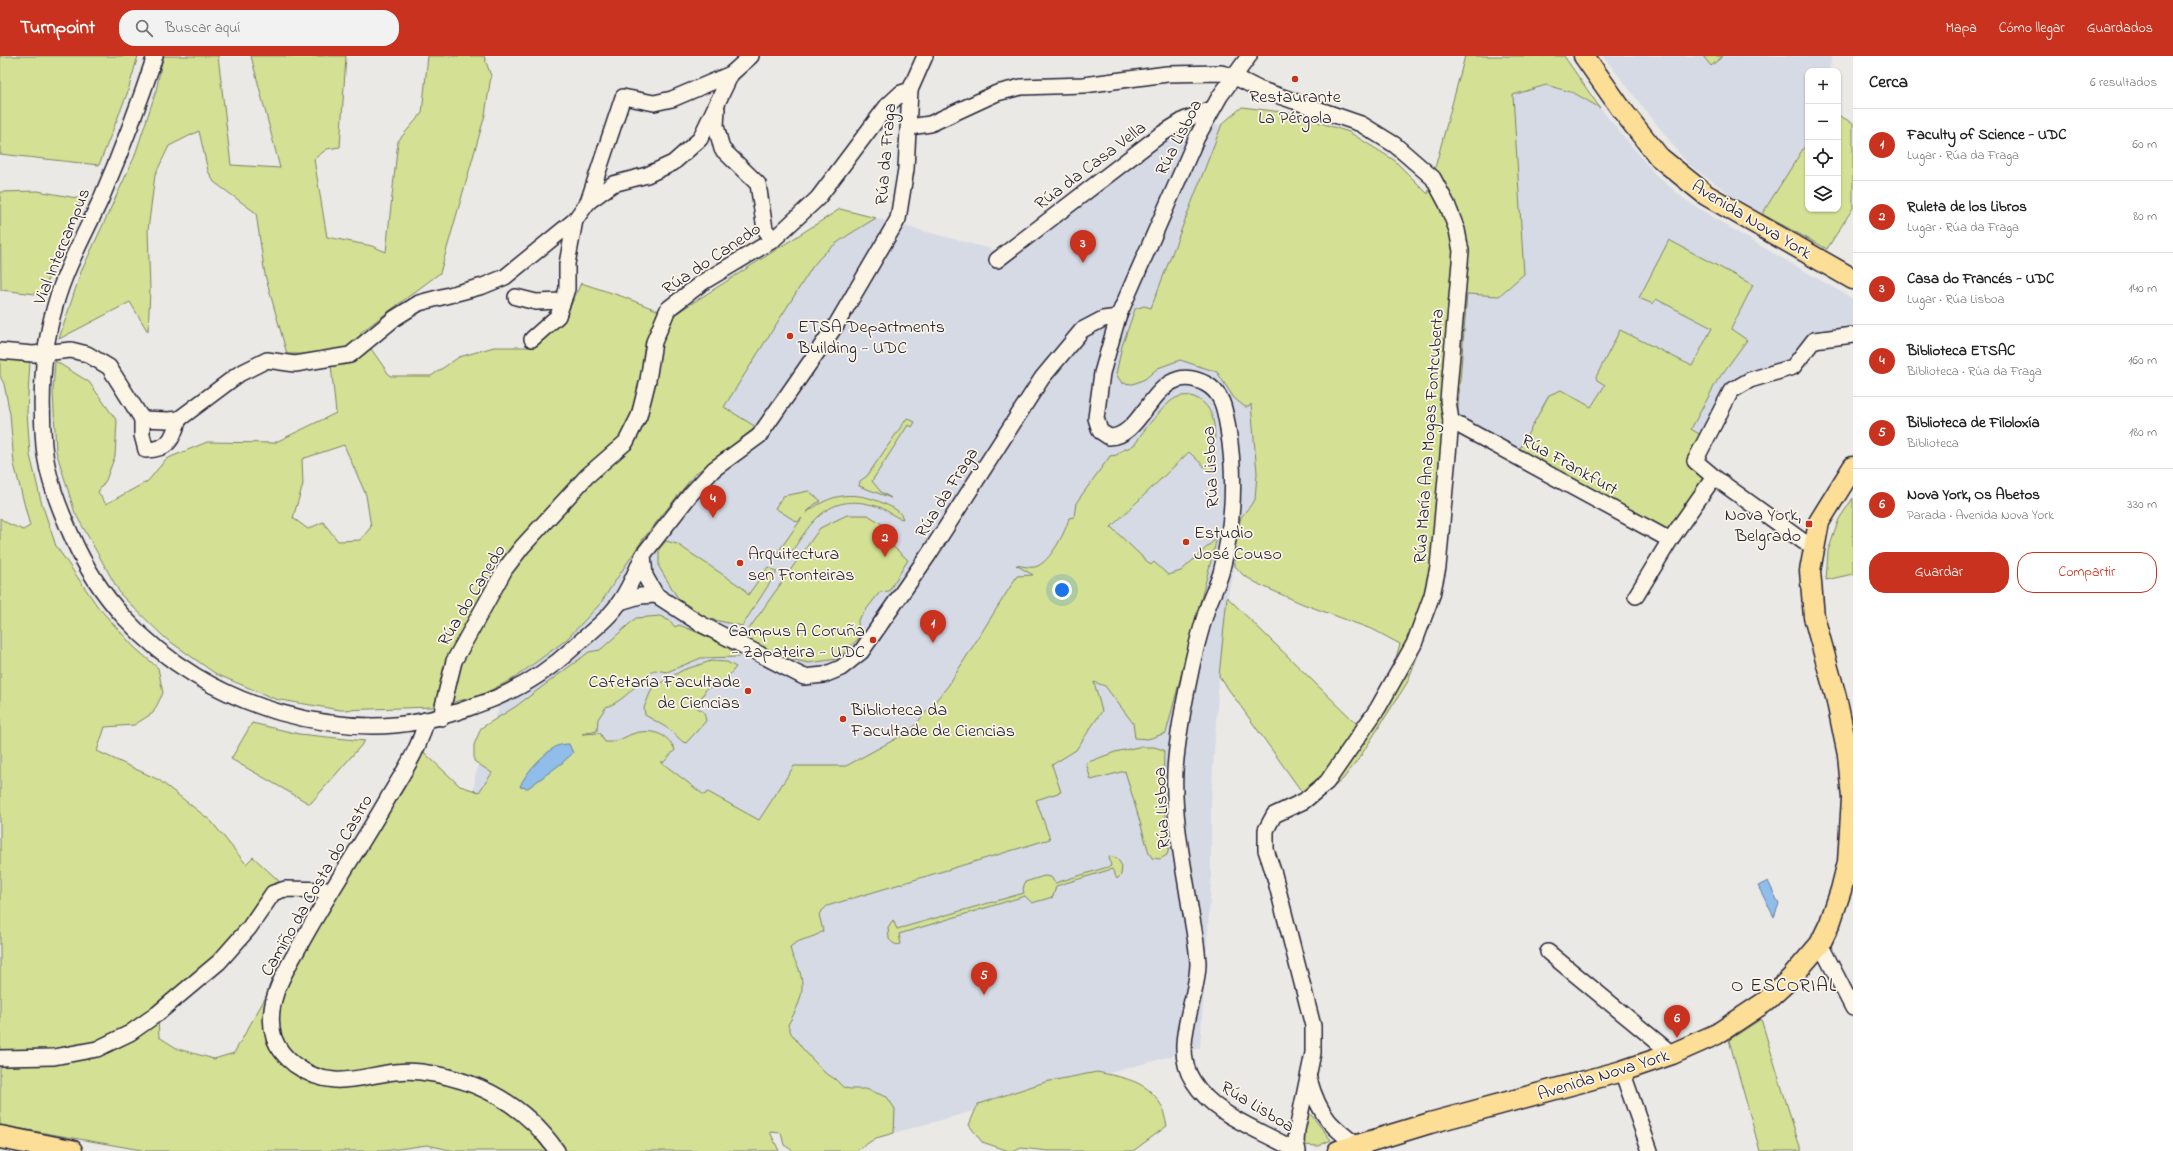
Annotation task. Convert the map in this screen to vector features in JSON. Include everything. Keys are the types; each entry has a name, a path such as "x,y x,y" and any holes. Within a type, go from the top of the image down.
{"highway":[{"path":"0,1137 71,1151"}],"main road":[{"name":"Avenida Nova York","path":"1584,56 1622,110 1659,157 1706,195 1853,279"},
{"name":"Avenida Nova York","path":"1353,1149 1622,1071 1672,1054 1717,1034 1765,1002 1791,978 1820,944 1839,897 1848,862 1852,798 1851,755 1814,617 1810,571 1819,522 1853,467"}],"street":[{"name":"Vial Intercampus","path":"155,56 132,124 56,301 46,352 42,401 45,450 53,488 79,554 97,584 120,613 142,636 167,657 200,679 238,699 279,714 334,724 376,726 442,718 495,699 530,681 562,658 620,602"},
{"path":"142,419 179,419 239,374 267,360 295,364 350,355 395,318 420,303 483,286 505,277 576,220 588,202 623,97 654,103 672,99 731,74 751,56"},
{"path":"910,90 925,56"},
{"name":"Rúa Lisboa","path":"1248,56 1233,76 1197,137 1118,317 1102,373 1096,418 1100,431 1109,437 1121,435 1134,425 1159,391 1175,381 1193,380 1208,384 1217,393 1224,406 1230,438 1233,495 1231,523 1220,575 1208,608 1191,670 1177,747 1175,772 1175,799 1179,833 1198,963 1184,1048 1188,1071 1192,1080 1205,1096 1231,1116 1277,1146 1297,1151"},
{"name":"Rúa María Ana Mogas Fontcuberta","path":"910,127 930,124 997,93 1021,87 1084,85 1167,74 1222,73 1233,76 1259,89 1361,124 1395,144 1433,178 1448,204 1457,230 1461,251 1448,400 1451,421 1438,567 1432,595 1414,644 1378,708 1327,782 1304,801 1274,815 1266,830 1266,850 1274,874 1313,1026 1313,1053 1309,1078 1296,1130 1297,1151"},
{"path":"588,202 613,184 647,175 673,163 700,139 731,74"},
{"name":"Rúa da Fraga","path":"620,602 643,555 690,495 714,469 759,436 836,325 898,219 906,169 910,127 910,90"},
{"name":"Rúa do Canedo","path":"442,718 443,706 454,661 505,569 522,547 586,476 626,442 639,416 648,380 654,342 668,309 703,282 773,240 818,198 887,106 901,93 910,90"},
{"path":"717,102 716,126 722,150 758,184 765,229 773,240"},
{"name":"Rúa da Casa Vella","path":"997,260 1160,135 1184,120 1212,110"},
{"path":"532,339 558,316 567,288 567,264 576,220"},
{"path":"516,297 536,302 563,301"},
{"name":"Rúa da Fraga","path":"643,555 645,576 656,595 699,623 804,677 824,675 841,668 861,652 895,605 1042,378 1082,330 1103,318 1118,317"},
{"path":"1815,542 1804,542 1714,477 1695,461 1731,391 1750,380 1793,367 1814,340 1853,335"},
{"path":"0,351 33,354 71,350 82,353 109,367 142,419 142,435 146,450 158,450 172,441 179,419"},
{"name":"Rúa Frankfurt","path":"1451,421 1670,540"},
{"path":"1636,596 1670,540 1714,477"},
{"name":"Rúa da Fraga","path":"653,543 652,571 673,606"},
{"path":"620,602 640,596 656,595"},
{"name":"Camiño da Costa do Castro","path":"426,720 420,741 412,758 360,847 331,890 283,976 275,996 271,1014 274,1039 285,1058 307,1074 330,1081 352,1080 383,1073 419,1072 453,1078 491,1093 524,1113 548,1138 557,1151"},
{"path":"0,1058 54,1057 97,1049 130,1033 157,1014 219,962 249,928 273,893 285,889 331,890"},
{"path":"1820,944 1853,1008"},
{"path":"1548,952 1672,1054"},
{"path":"1622,1071 1650,1151"},
{"name":"Rúa María Ana Mogas Fontcuberta","path":"1309,1078 1313,1091 1326,1117 1353,1149"}],"shaded area":[{"path":"1603,56 1832,56 1830,68 1805,68 1805,146 1762,214 1731,195 1687,163"},
{"path":"1546,85 1574,93 1600,108 1655,174 1684,199 1737,232 1853,299 1853,330 1824,337 1792,364 1740,383 1670,532 1457,417 1467,294 1499,296 1524,274 1513,95"},
{"name":"Campus A Coruña - Zapateira - UDC","path":"1222,124 1151,308 1251,403 1257,472 1255,500 1241,517 1234,544 1235,566 1227,597 1219,676 1211,801 1211,884 1200,1048 876,1138 461,975 475,776 536,603 840,209 1014,255 1173,134"}],"green space":[{"path":"0,56 138,56 127,94 99,165 0,154"},
{"path":"163,56 218,56 231,165 280,168 251,56 346,56 340,147 327,149 314,159 327,237 372,246 386,252 398,141 422,113 428,56 484,56 491,76 485,115 440,273 360,333 390,376 431,376 459,357 494,347 534,347 566,316 581,283 621,296 672,316 840,209 876,218 834,245 813,266 724,407 756,427 695,474 643,539 600,604 566,640 513,679 479,696 432,707 340,710 275,699 216,674 165,638 121,595 75,513 56,451 53,392 55,361 89,382 117,421 115,456 106,480 98,492 106,504 148,481 166,459 207,442 274,443 336,413 331,365 324,354 287,354 265,275 256,213 214,182 208,171 199,131 169,146 155,175 148,230 150,290 148,332 130,302 59,339 81,272 134,158 156,91","holes":["344,445 366,495 371,527 360,540 338,541 323,522 308,529 293,518 303,484 302,459"]},
{"path":"1465,56 1564,56 1600,108 1574,93 1546,85 1513,95 1524,274 1499,296 1467,294 1445,566 1440,598 1407,683 1358,760 1343,779 1312,806 1219,676 1227,597 1357,724 1390,678 1400,644 1374,630 1303,604 1260,585 1243,575 1235,566 1234,544 1241,517 1255,500 1257,473 1251,404 1249,407 1245,407 1234,398 1217,372 1180,360 1158,368 1145,379 1133,384 1122,383 1116,374 1122,346 1135,309 1144,306 1151,308 1222,124 1242,107 1290,113 1349,132 1394,160 1428,194"},
{"path":"1703,56 1723,56 1711,66"},
{"path":"1841,117 1853,123 1853,208 1827,249 1762,214 1805,146 1805,212 1841,212"},
{"path":"38,191 82,199 50,271 44,295 1,290 0,192"},
{"path":"1669,240 1753,285 1731,329 1747,340 1717,381 1691,429 1704,437 1695,454 1706,477 1670,532 1517,454 1549,395 1561,390 1591,407 1605,385 1597,380 1596,377 1620,330 1692,366 1712,328 1656,299 1653,304 1639,298"},
{"path":"0,344 30,361 27,412 30,455 41,501 56,546 98,607 134,647 158,668 163,693 153,713 134,725 105,727 97,751 159,780 211,821 246,864 253,857 278,880 283,893 260,917 248,941 215,974 158,1018 159,1037 178,1049 214,1059 234,1053 375,805 414,743 460,786 479,792 492,773 474,761 474,745 481,728 515,707 589,652 600,650 636,618 660,616 670,621 675,627 679,625 720,643 739,657 701,658 667,672 655,670 626,696 606,707 598,719 597,731 582,734 600,733 605,742 609,742 616,741 639,732 658,733 668,739 675,750 664,762 661,762 704,795 708,792 759,820 794,766 846,766 910,731 948,686 1017,576 1033,575 1016,565 1035,567 1041,564 1052,553 1065,531 1069,518 1074,517 1076,503 1110,456 1117,455 1121,451 1135,444 1143,431 1159,413 1173,399 1179,397 1194,397 1203,403 1210,411 1215,431 1212,474 1189,452 1111,527 1151,565 1154,562 1168,575 1181,571 1217,538 1166,733 1148,739 1135,738 1133,723 1105,686 1094,682 1102,711 1076,750 1052,765 1061,792 1036,800 1050,839 827,906 819,914 823,931 790,947 799,969 802,985 802,992 798,1005 788,1025 791,1033 802,1048 824,1072 835,1079 843,1087 850,1089 866,1089 887,1097 895,1109 894,1133 876,1138 856,1151 793,1151 784,1145 781,1133 770,1132 779,1151 559,1151 530,1131 546,1151 455,1151 427,1145 384,1151 147,1151 0,1125 0,518 23,530 30,526 14,464 10,414 4,384 0,376"},
{"path":"907,418 915,422 912,427 908,425 872,481 881,492 891,498 859,486 860,481 867,476"},
{"path":"809,491 821,501 815,504 805,514 814,507 833,498 853,495 885,504 898,511 903,519 896,517 880,507 859,503 845,503 832,507 812,523 787,559 778,552 802,518 797,522 775,508 783,496"},
{"path":"1853,498 1853,574 1826,580 1828,551 1839,519"},
{"path":"847,515 868,515 882,524 887,541 908,560 889,591 880,592 858,620 859,638 837,659 809,663 774,656 744,636 820,528"},
{"path":"666,541 677,544 743,588 748,595 768,567 777,572 742,626 705,618 679,600 659,567 659,549"},
{"path":"711,661 727,662 736,667 718,689 712,687 707,688 696,707 704,712 706,721 686,743 669,729 645,715 644,708 652,688 683,670"},
{"path":"252,723 299,734 365,741 310,804 231,759"},
{"path":"1138,747 1154,747 1164,750 1163,800 1169,848 1167,855 1160,859 1152,858 1149,853 1125,771 1091,780 1086,763 1115,752"},
{"path":"1109,856 1117,858 1122,866 1121,875 1117,879 1112,869 1056,886 1053,897 1032,903 1025,896 899,934 901,944 894,944 889,939 888,927 893,920 897,929 1024,893 1023,889 1025,882 1044,876 1051,877 1055,883 1111,866"},
{"path":"1761,1019 1801,1151 1760,1151 1729,1040"},
{"path":"1097,1072 1133,1081 1149,1090 1161,1105 1167,1126 1133,1151 1048,1151 1021,1148 1015,1151 1009,1151 982,1142 969,1125 978,1104 1045,1082"},
{"path":"1308,1111 1331,1140 1318,1146 1304,1145 1301,1140"}],"water":[{"path":"569,744 573,753 562,763 528,788 520,787 530,770 546,754 557,746"},
{"path":"1768,881 1779,904 1774,917 1758,886"}],"place":[{"name":"Restaurante La Pérgola","path":"1295,79"},
{"name":"Casa do Francés - UDC","path":"1083,263"},
{"name":"ETSA Departments Building - UDC","path":"790,336"},
{"name":"Biblioteca ETSAC","path":"713,518"},
{"name":"Nova York, Belgrado","path":"1809,524"},
{"name":"Estudio José Couso","path":"1186,542"},
{"name":"Ruleta de los Libros","path":"885,557"},
{"name":"Arquitectura sen Fronteiras","path":"740,563"},
{"name":"Campus A Coruña - Zapateira - UDC","path":"873,640"},
{"name":"Faculty of Science - UDC","path":"933,643"},
{"name":"Cafetaría Facultade de Ciencias","path":"748,691"},
{"name":"Biblioteca da Facultade de Ciencias","path":"843,719"},
{"name":"Biblioteca de Filoloxía","path":"984,995"},
{"name":"Nova York, Os Abetos","path":"1677,1038"}],"district":[{"name":"O ESCORIAL","path":"1784,984"}]}
